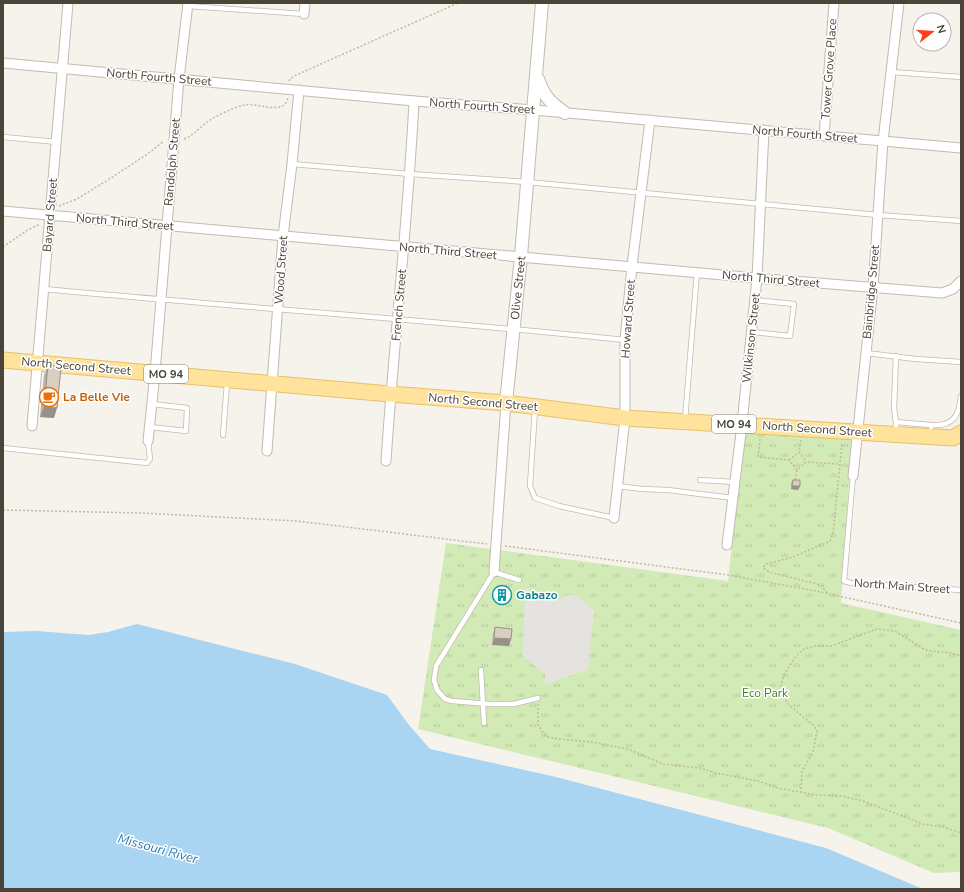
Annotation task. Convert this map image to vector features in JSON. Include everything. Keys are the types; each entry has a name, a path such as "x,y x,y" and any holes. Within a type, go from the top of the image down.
{"main road":[{"name":"North Second Street","path":"3,360 506,403 625,418 857,432 896,428 930,431 953,438 961,433"}],"street":[{"name":"Bayard Street","path":"32,426 68,3"},
{"path":"304,14 306,3"},
{"name":"Olive Street","path":"494,572 506,403 521,256 542,3"},
{"name":"Tower Grove Place","path":"824,136 834,3"},
{"name":"Bainbridge Street","path":"853,476 873,287 883,141 899,3"},
{"name":"Randolph Street","path":"148,441 179,79 188,5"},
{"name":"North Fourth Street","path":"3,63 414,101 534,110 961,148"},
{"path":"536,73 542,91 547,98 565,113"},
{"name":"Wood Street","path":"267,451 283,236 299,90"},
{"name":"French Street","path":"386,461 390,394 410,174 414,101"},
{"name":"Howard Street","path":"614,518 625,418 626,340 632,266 650,120"},
{"name":"Wilkinson Street","path":"727,545 742,424 757,278 764,130"},
{"name":"North Third Street","path":"3,211 942,293 953,289 961,281"}],"lane":[{"path":"188,5 304,14"},
{"path":"891,72 961,77"},
{"path":"3,137 57,142"},
{"path":"292,164 527,182 641,194 961,221"},
{"path":"685,421 697,272"},
{"path":"44,289 626,340"},
{"path":"752,332 790,336 794,304 755,300"},
{"path":"866,353 961,362"},
{"path":"896,356 894,408 896,428"},
{"path":"223,435 227,379"},
{"path":"930,431 951,421 957,415 961,396"},
{"path":"150,427 186,431 187,408 152,404"},
{"path":"535,407 530,486 535,498 559,506 614,518"},
{"path":"3,448 147,463 150,459 148,441"},
{"name":"Bainbridge Street","path":"844,581 853,476"},
{"path":"700,480 735,482"},
{"path":"618,486 668,490 733,498"},
{"path":"519,580 494,572 436,666 434,680 437,690 445,699 452,701 483,704 514,704 538,698"},
{"name":"North Main Street","path":"844,581 851,583 961,590"},
{"path":"481,670 484,723"}],"path":[{"path":"289,82 294,76 458,3"},
{"path":"180,139 189,137 208,122 237,107 250,104 277,108 284,105 288,97"},
{"path":"59,207 77,199 168,140"},
{"path":"3,247 26,231 42,223"},
{"path":"760,435 758,457 788,460 799,452"},
{"path":"801,438 799,452 806,462"},
{"path":"827,593 821,585 769,572 763,568 766,564 793,557 830,541 833,534 842,441"},
{"path":"788,460 797,470"},
{"path":"795,482 797,470 806,462 839,464"},
{"path":"3,510 141,513 297,520 488,544"},
{"path":"501,546 728,575 827,593 961,623"},
{"path":"801,793 802,771 813,752 817,731 814,726 786,700 783,696 781,685 784,675 796,656 804,649 814,646 831,646 877,629 895,631 925,650 951,653 961,656"},
{"path":"538,698 538,725 548,737 591,742 628,749 663,764 700,768 716,773 758,781 778,788 801,793 842,796 863,801 923,824 944,827 961,833"}],"green space":[{"name":"Eco Park","path":"745,429 852,437 841,603 961,630 961,872 934,873 828,828 418,729 446,543 728,581"}],"shaded area":[{"path":"525,586 539,600 555,601 570,594 578,597 594,610 588,670 545,684 545,674 523,656"}],"water":[{"name":"Missouri River","path":"137,624 295,664 387,695 409,725 430,749 556,777 826,848 923,889 3,889 3,632 36,631 89,635 108,632"}],"building":[{"path":"48,365 61,367 57,408 44,407"},
{"path":"793,480 800,480 800,486 792,486"},
{"path":"502,589 506,590 507,593 503,596 500,594"},
{"path":"495,627 512,629 511,639 494,638"}],"place":[{"name":"La Belle Vie","path":"49,397"},
{"name":"Gabazo","path":"502,595"}]}
